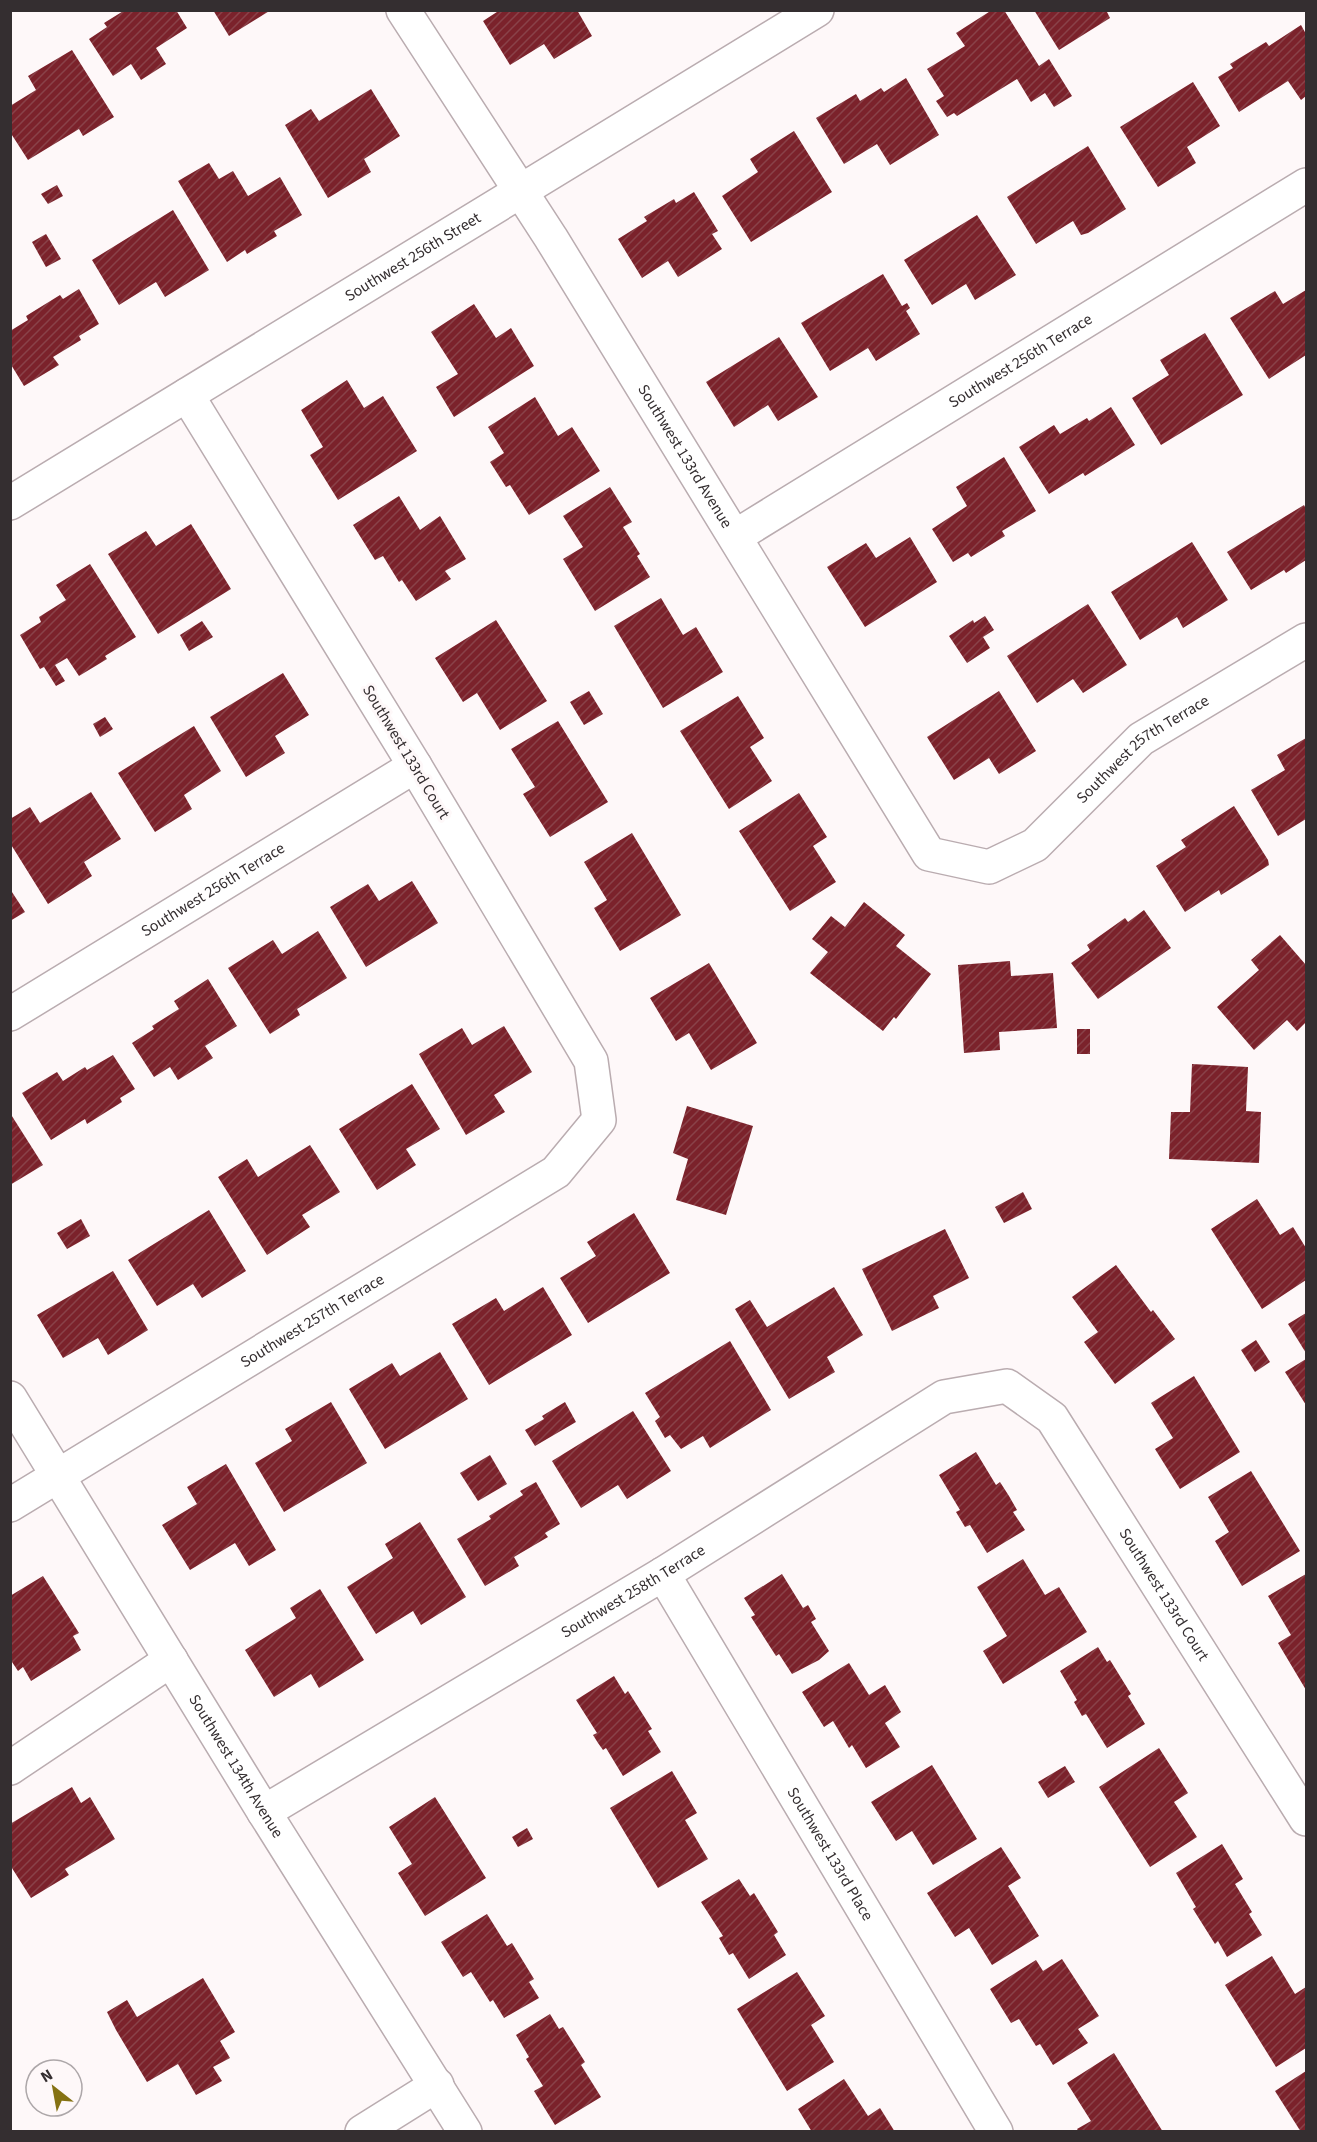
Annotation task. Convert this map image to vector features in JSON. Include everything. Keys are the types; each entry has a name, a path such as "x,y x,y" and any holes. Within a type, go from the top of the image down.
{"street":[{"name":"Southwest 133rd Avenue","path":"403,10 521,190 736,536 929,854 989,867"},
{"name":"Southwest 256th Street","path":"10,502 817,10"},
{"name":"Southwest 256th Terrace","path":"736,536 1306,184"},
{"name":"Southwest 133rd Court","path":"187,395 416,766 591,1061 599,1120"},
{"name":"Southwest 257th Terrace","path":"989,867 1035,845 1141,739 1306,640"},
{"name":"Southwest 256th Terrace","path":"10,1014 416,766"},
{"name":"Southwest 257th Terrace","path":"10,1505 556,1172 599,1120"},
{"name":"Southwest 133rd Court","path":"1007,1386 1052,1418 1306,1819"},
{"name":"Southwest 258th Terrace","path":"264,1812 663,1574 944,1397 1007,1386"},
{"name":"Southwest 134th Avenue","path":"10,1398 264,1812 465,2132"},
{"name":"Southwest 133rd Place","path":"663,1574 996,2132"},
{"path":"10,1768 171,1660"},
{"path":"362,2132 437,2085"}],"building":[{"path":"125,10 176,10 187,28 156,48 166,64 141,80 131,64 113,76 89,39 107,27 104,23"},
{"path":"213,10 271,10 229,36"},
{"path":"500,10 577,10 592,36 554,59 544,44 510,65 483,21"},
{"path":"992,10 1004,10 1039,66 1049,59 1072,96 1054,107 1045,93 1031,102 1017,79 957,116 954,113 947,117 936,101 944,96 927,69 965,46 956,33"},
{"path":"1034,10 1106,10 1110,18 1059,50"},
{"path":"1301,25 1306,34 1306,96 1301,100 1288,81 1239,112 1218,77 1233,68 1230,64 1266,42 1269,46"},
{"path":"72,50 114,117 83,136 79,129 28,160 10,132 10,106 36,90 28,76"},
{"path":"906,78 939,135 890,165 877,144 844,164 816,118 856,94 860,101 881,88 884,92"},
{"path":"1193,82 1220,126 1187,147 1196,163 1158,187 1120,127"},
{"path":"371,89 400,136 364,159 371,172 328,198 285,125 311,109 319,121"},
{"path":"794,131 832,192 751,242 722,196 758,172 750,159"},
{"path":"1088,146 1126,209 1088,233 1081,235 1073,221 1036,244 1007,197"},
{"path":"209,163 219,179 233,171 248,196 280,177 302,215 274,231 277,236 247,254 245,250 227,262 178,181"},
{"path":"57,185 63,196 48,204 41,194"},
{"path":"694,192 718,231 712,234 722,249 678,277 668,261 642,278 618,239 647,221 644,217 674,199 676,203"},
{"path":"173,210 209,270 165,297 156,282 119,305 92,260"},
{"path":"977,215 1016,275 975,300 966,284 932,305 904,260"},
{"path":"46,234 61,259 46,267 32,242"},
{"path":"883,274 902,306 907,303 910,308 906,311 920,334 876,361 868,348 830,371 801,323"},
{"path":"79,289 99,324 79,336 81,340 53,357 59,365 24,386 10,363 10,331 28,320 26,316 60,295 63,299"},
{"path":"1306,290 1306,355 1269,379 1230,318 1275,291 1283,304"},
{"path":"474,304 496,338 511,328 534,366 454,417 436,387 458,374 431,332"},
{"path":"1205,333 1243,395 1161,445 1132,398 1169,375 1160,360"},
{"path":"779,337 818,397 778,421 768,405 734,427 706,382"},
{"path":"347,380 364,408 383,396 417,451 338,500 310,455 323,447 301,410"},
{"path":"535,397 558,436 572,427 600,471 529,515 510,485 506,487 490,462 504,453 488,427"},
{"path":"1111,407 1135,445 1085,476 1083,473 1049,494 1019,447 1054,425 1060,434 1087,418 1089,421"},
{"path":"1004,457 1036,511 1002,531 1005,536 971,557 968,553 953,562 932,529 967,506 956,487"},
{"path":"610,487 632,522 623,527 640,554 637,556 650,577 595,611 563,559 583,547 563,516"},
{"path":"399,496 420,530 440,516 466,559 445,571 451,579 416,601 402,580 399,582 383,556 375,560 353,525"},
{"path":"1304,505 1306,509 1306,560 1286,573 1284,570 1251,590 1227,552"},
{"path":"191,524 231,589 158,634 108,554 146,531 156,546"},
{"path":"910,537 937,582 865,627 827,567 866,543 876,558"},
{"path":"1192,542 1228,600 1183,628 1177,617 1140,640 1111,592"},
{"path":"90,564 136,637 105,656 107,659 79,676 67,658 55,665 65,681 56,686 44,667 40,669 20,635 41,622 39,617 66,600 56,585"},
{"path":"661,598 683,635 696,627 723,672 663,708 614,626"},
{"path":"1088,604 1127,665 1083,693 1073,679 1037,703 1007,656"},
{"path":"985,616 994,630 983,637 990,648 967,663 949,636 973,620 974,623"},
{"path":"496,620 547,701 500,730 477,693 463,702 435,658"},
{"path":"202,621 213,637 189,651 180,635"},
{"path":"283,673 309,715 275,736 285,753 246,777 210,717"},
{"path":"589,691 603,714 584,725 570,702"},
{"path":"999,691 1036,751 999,774 989,758 954,780 927,737"},
{"path":"738,696 764,738 750,747 772,781 729,809 680,731"},
{"path":"105,717 113,729 100,737 93,724"},
{"path":"558,721 608,802 550,837 523,794 535,787 511,749"},
{"path":"194,726 221,771 184,795 192,809 155,832 118,773"},
{"path":"1306,738 1306,819 1278,836 1251,790 1285,770 1277,755"},
{"path":"91,792 121,839 84,862 92,876 48,904 10,843 10,819 30,807 40,823"},
{"path":"799,793 827,837 813,846 836,882 790,911 739,831"},
{"path":"1234,806 1269,865 1221,895 1219,890 1185,912 1156,866 1186,847 1181,840"},
{"path":"632,833 681,915 620,951 594,908 607,900 584,862"},
{"path":"412,881 438,923 366,967 330,907 368,884 379,901"},
{"path":"10,889 25,912 10,921"},
{"path":"864,902 905,935 896,946 931,974 896,1019 894,1017 883,1031 810,973 828,952 812,939 831,916 845,927"},
{"path":"1144,910 1171,948 1098,999 1071,963 1090,950 1087,945 1125,918 1128,922"},
{"path":"318,931 347,978 297,1009 300,1015 270,1034 228,968 273,940 282,954"},
{"path":"1280,935 1306,965 1306,1022 1297,1031 1287,1020 1254,1050 1217,1007 1259,970 1251,960"},
{"path":"1010,961 1011,976 1053,973 1057,1028 999,1032 1000,1050 964,1053 958,965"},
{"path":"709,963 757,1043 711,1070 689,1033 676,1041 650,998"},
{"path":"208,979 237,1026 205,1046 213,1058 178,1080 170,1067 154,1077 132,1043 154,1029 152,1026 179,1009 174,1001"},
{"path":"504,1026 532,1072 494,1095 505,1112 466,1135 419,1054 462,1028 472,1045"},
{"path":"1077,1029 1090,1029 1090,1054 1077,1054"},
{"path":"113,1055 135,1089 120,1098 122,1102 87,1124 85,1119 51,1140 22,1093 57,1072 63,1081 85,1067 87,1070"},
{"path":"1192,1064 1248,1067 1246,1111 1261,1112 1259,1163 1169,1159 1171,1112 1190,1112"},
{"path":"412,1084 440,1129 406,1149 416,1165 377,1190 339,1129"},
{"path":"687,1106 753,1126 726,1215 676,1200 688,1159 673,1153"},
{"path":"10,1113 43,1165 10,1185"},
{"path":"310,1145 340,1192 302,1215 310,1227 267,1255 218,1177 247,1159 258,1177"},
{"path":"1023,1192 1032,1209 1004,1223 995,1207"},
{"path":"1257,1199 1280,1235 1293,1227 1306,1248 1306,1280 1262,1309 1211,1229"},
{"path":"209,1210 246,1271 202,1298 193,1284 157,1306 128,1260"},
{"path":"634,1213 670,1273 588,1323 560,1278 596,1256 587,1242"},
{"path":"81,1219 90,1236 67,1249 57,1233"},
{"path":"945,1229 969,1278 933,1296 939,1308 892,1331 862,1269"},
{"path":"1116,1265 1151,1312 1153,1310 1175,1339 1115,1384 1084,1342 1098,1332 1072,1297"},
{"path":"113,1271 148,1330 108,1355 98,1338 63,1358 37,1315"},
{"path":"543,1287 572,1335 489,1385 452,1324 496,1298 504,1311"},
{"path":"834,1287 863,1335 827,1357 835,1372 789,1399 735,1309 750,1300 767,1327"},
{"path":"1306,1313 1306,1353 1288,1324"},
{"path":"1256,1340 1270,1362 1255,1372 1241,1350"},
{"path":"730,1341 771,1410 710,1448 703,1436 681,1449 670,1435 665,1438 655,1421 660,1417 645,1393"},
{"path":"440,1352 468,1399 385,1449 349,1389 392,1363 400,1376"},
{"path":"1306,1359 1306,1405 1285,1372"},
{"path":"1194,1376 1240,1452 1180,1489 1155,1449 1173,1438 1151,1403"},
{"path":"331,1402 367,1463 284,1512 255,1463 292,1441 285,1429"},
{"path":"565,1402 576,1422 535,1446 525,1430 544,1419 542,1416"},
{"path":"633,1411 671,1471 627,1499 618,1485 581,1508 552,1461"},
{"path":"976,1452 996,1485 1000,1482 1009,1496 1017,1510 1013,1512 1025,1530 987,1553 970,1525 965,1527 956,1512 960,1510 939,1475"},
{"path":"490,1455 507,1484 478,1501 460,1473"},
{"path":"226,1464 276,1550 249,1566 235,1543 190,1570 162,1525 197,1504 187,1487"},
{"path":"1251,1471 1300,1551 1242,1586 1215,1541 1229,1532 1208,1497"},
{"path":"536,1482 560,1524 545,1533 548,1537 514,1557 519,1566 485,1586 457,1539 491,1519 489,1516 523,1495 520,1491"},
{"path":"420,1522 466,1597 421,1625 413,1611 376,1634 347,1587 393,1558 385,1544"},
{"path":"1023,1559 1045,1595 1059,1587 1087,1632 1003,1684 983,1651 1007,1636 977,1587"},
{"path":"782,1574 803,1608 808,1605 816,1619 811,1622 829,1651 819,1660 792,1674 779,1654 776,1656 751,1617 755,1615 744,1598"},
{"path":"1306,1574 1306,1690 1278,1643 1291,1635 1268,1596"},
{"path":"43,1576 79,1633 73,1636 81,1650 31,1681 23,1667 18,1671 10,1659 10,1596"},
{"path":"320,1589 364,1660 319,1688 311,1674 274,1697 245,1650 296,1618 290,1608"},
{"path":"1098,1647 1107,1662 1110,1660 1131,1694 1128,1696 1145,1724 1107,1748 1086,1714 1082,1716 1074,1702 1077,1700 1060,1671"},
{"path":"849,1663 869,1695 885,1685 901,1712 885,1723 900,1747 866,1768 852,1745 849,1748 833,1721 824,1727 802,1692"},
{"path":"614,1676 625,1694 628,1691 652,1729 648,1731 661,1752 623,1776 606,1748 603,1750 593,1735 597,1733 576,1700"},
{"path":"1159,1748 1188,1793 1174,1802 1197,1837 1150,1867 1099,1787"},
{"path":"932,1765 977,1839 933,1865 912,1831 896,1841 871,1802"},
{"path":"1065,1766 1075,1782 1048,1798 1038,1782"},
{"path":"672,1771 697,1813 685,1820 708,1859 658,1888 610,1808"},
{"path":"72,1787 81,1803 90,1797 115,1839 65,1869 69,1875 31,1898 10,1865 10,1824"},
{"path":"435,1797 486,1878 425,1916 398,1873 412,1864 389,1827"},
{"path":"527,1828 533,1839 518,1847 512,1837"},
{"path":"1222,1844 1243,1879 1235,1884 1252,1912 1249,1914 1262,1935 1227,1957 1218,1941 1215,1944 1193,1909 1196,1907 1176,1873"},
{"path":"1001,1847 1021,1878 1008,1886 1039,1936 992,1965 969,1928 955,1937 927,1893"},
{"path":"739,1879 750,1896 754,1893 778,1932 774,1935 786,1955 749,1979 733,1953 729,1955 719,1938 723,1936 701,1902"},
{"path":"487,1914 507,1946 512,1943 534,1979 529,1982 539,1998 504,2018 493,2000 490,2002 471,1972 463,1977 441,1942"},
{"path":"1272,1956 1295,1994 1306,1987 1306,2048 1276,2067 1225,1985"},
{"path":"1062,1959 1099,2016 1078,2029 1088,2043 1053,2065 1040,2044 1036,2046 1019,2019 1011,2023 990,1989 1036,1960 1043,1971"},
{"path":"797,1972 825,2016 811,2025 834,2062 787,2091 737,2009"},
{"path":"203,1978 235,2032 220,2041 230,2058 213,2067 222,2081 196,2095 178,2064 147,2082 107,2012 127,2000 137,2017"},
{"path":"550,2014 559,2029 563,2027 585,2062 581,2065 601,2097 555,2125 534,2091 543,2086 526,2059 529,2057 516,2035"},
{"path":"1114,2053 1163,2132 1079,2132 1077,2129 1091,2121 1067,2083"},
{"path":"1306,2071 1306,2132 1301,2132 1275,2091"},
{"path":"844,2079 868,2116 880,2108 895,2132 812,2132 798,2109"}]}
